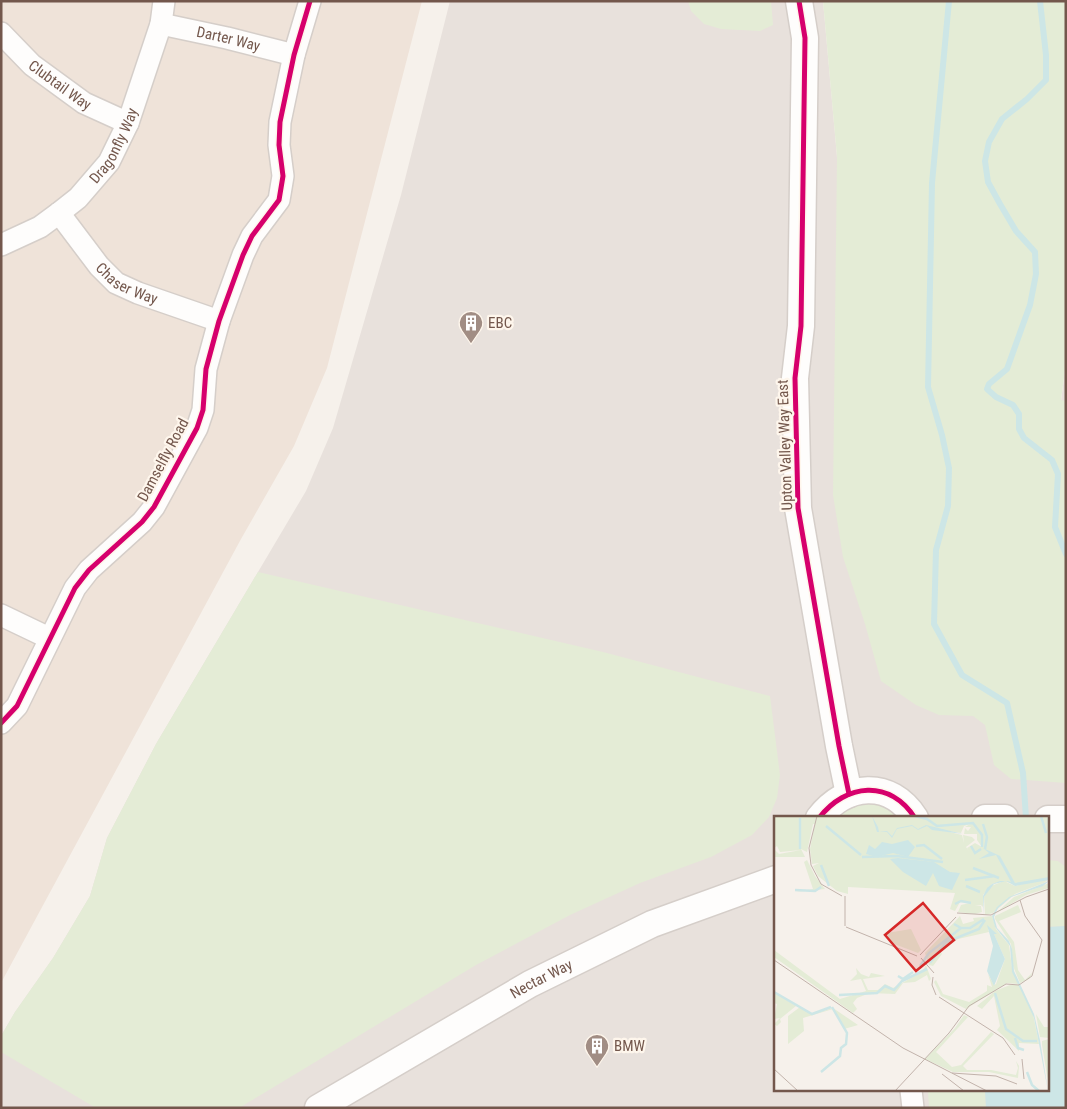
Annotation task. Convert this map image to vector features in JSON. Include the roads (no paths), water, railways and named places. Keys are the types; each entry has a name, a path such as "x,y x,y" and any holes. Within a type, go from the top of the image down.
{"street":[{"name":"Dragonfly Way","path":"1,245 40,227 59,213 78,198 109,162 128,124 162,24 164,1"},
{"name":"Damselfly Road","path":"1,723 17,706 75,588 84,576 132,533 154,507 197,428 203,410 206,369 219,321 243,255 252,236 279,200 284,176 279,145 280,122 294,55 310,1"},
{"name":"Upton Valley Way East","path":"799,1 805,38 802,326 795,378 798,508 849,794"},
{"name":"Darter Way","path":"162,24 294,55"},
{"name":"Clubtail Way","path":"1,33 32,65 84,103 128,124"},
{"name":"Chaser Way","path":"59,213 99,266 116,283 138,293 219,321"},
{"path":"1,615 49,638"},
{"path":"820,816 828,806 841,796 858,790 877,791 894,797 908,808 914,816"},
{"path":"1050,819 1066,819"},
{"name":"Nectar Way","path":"318,1108 530,984 652,924 774,880"},
{"path":"911,1092 912,1108"}],"water":[{"path":"1066,926 1066,1108 986,1108 985,1092 1050,1092 1050,927"}],"waterway":[{"path":"949,1 932,183 928,387 942,435 949,468 948,506 936,550 934,624 962,675 1007,703 1023,773 1026,816"},
{"path":"1040,1 1046,55 1046,80 1027,99 1002,119 989,142 985,161 988,182 1000,204 1016,231 1035,252 1036,274 1030,305 1007,369 989,384 987,389 996,397 1013,405 1019,414 1019,429 1024,438 1052,460 1058,474 1055,527 1066,554"}],"place":[{"name":"EBC","path":"471,344"},
{"name":"BMW","path":"597,1067"}]}
